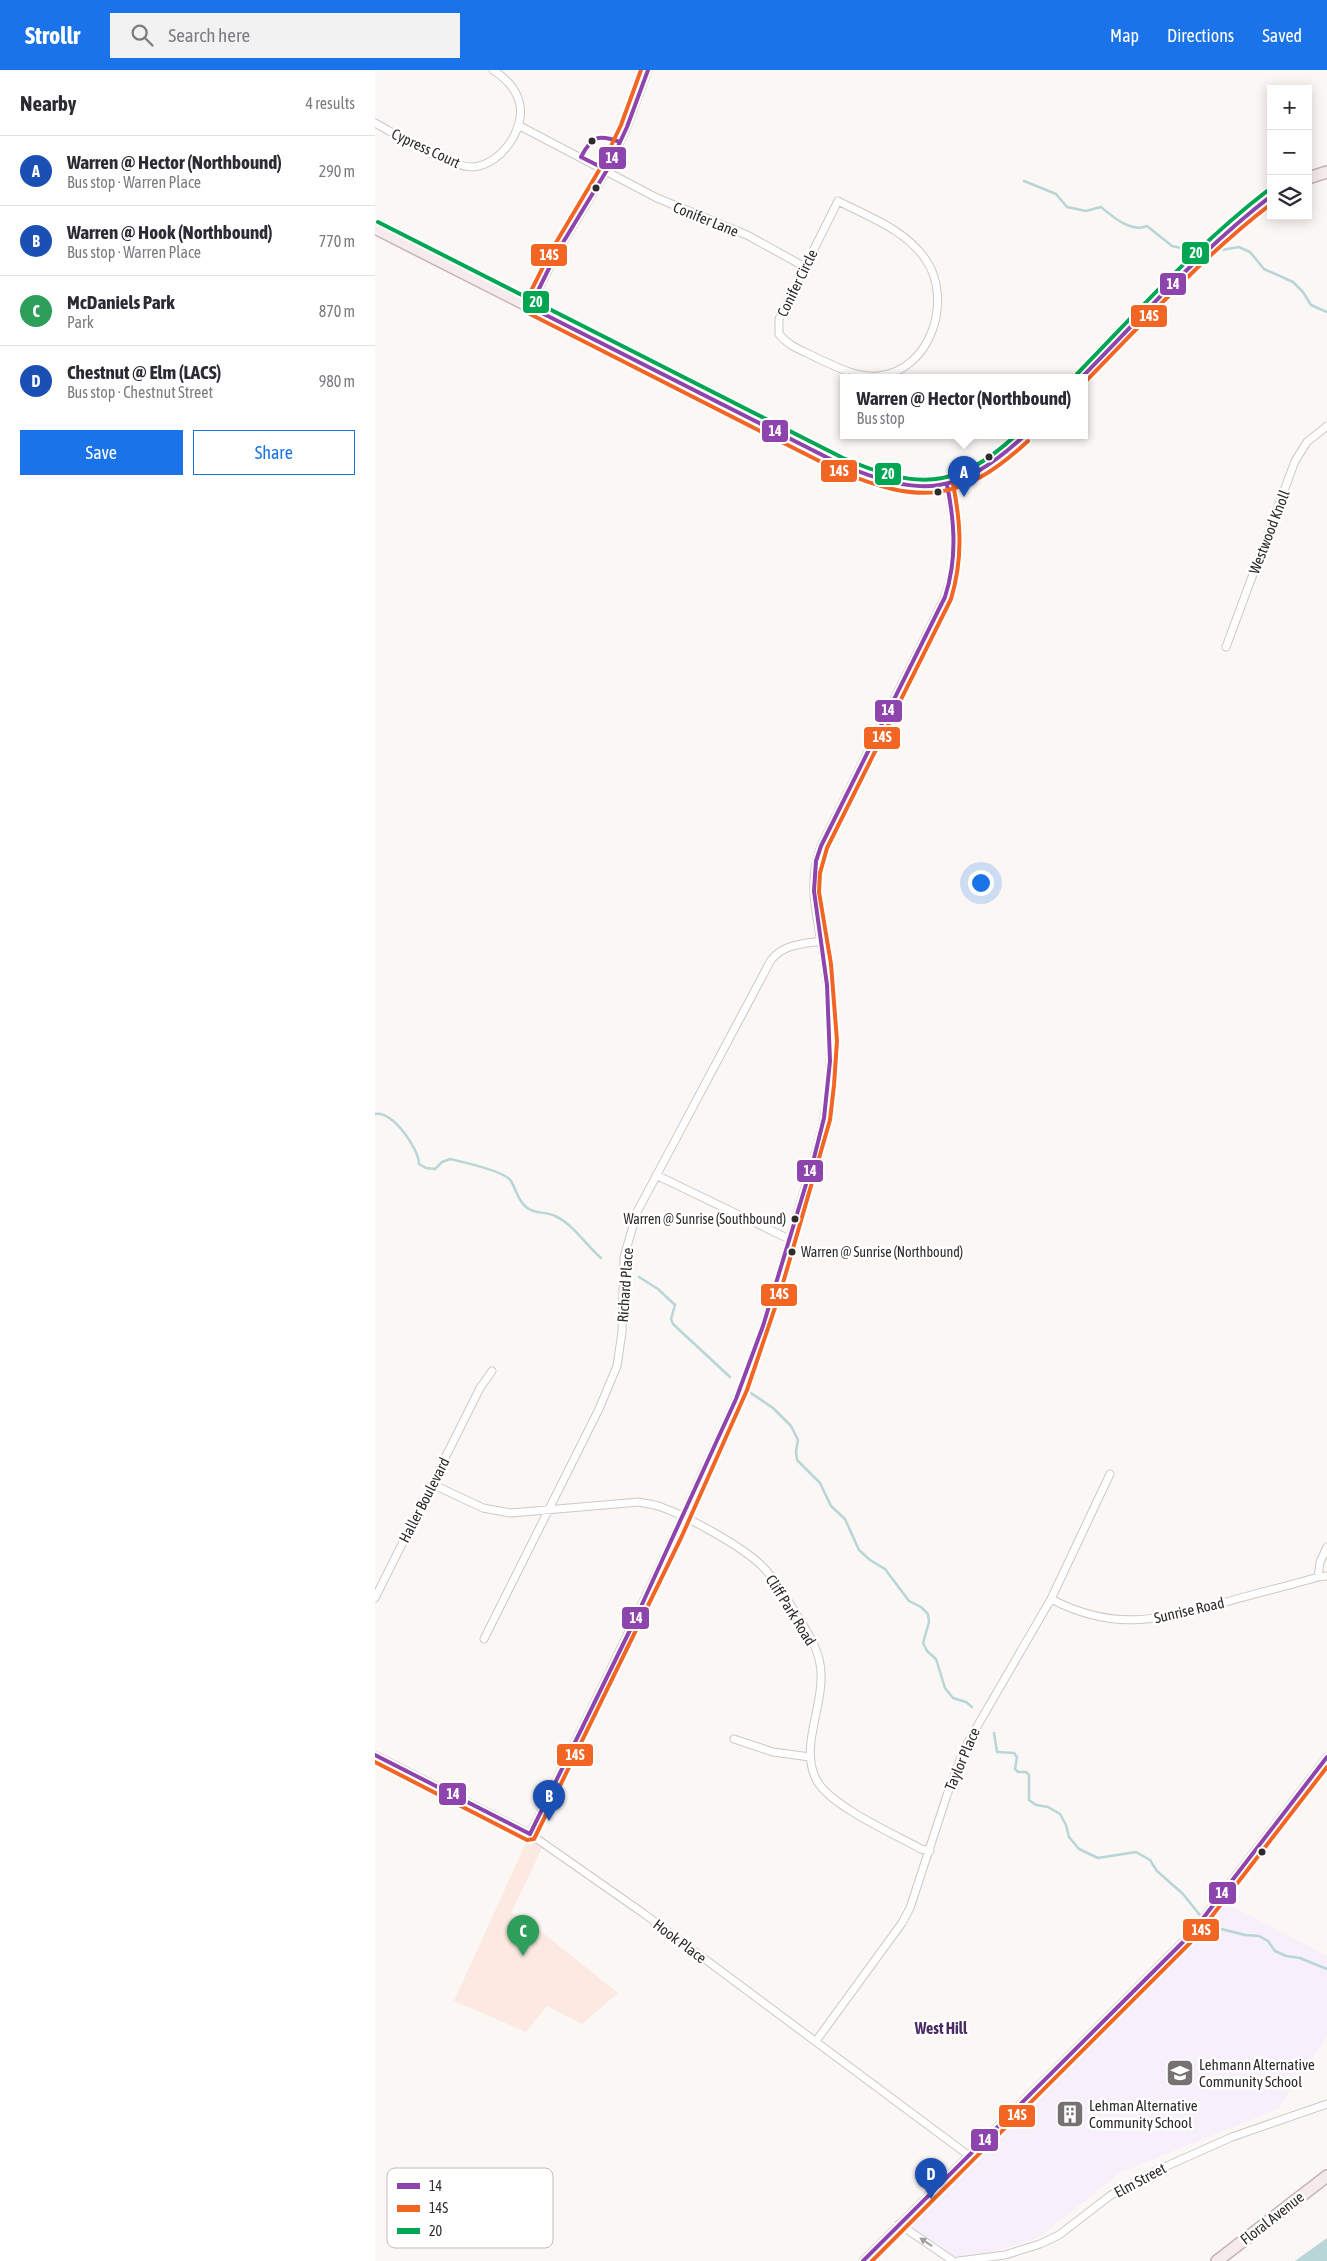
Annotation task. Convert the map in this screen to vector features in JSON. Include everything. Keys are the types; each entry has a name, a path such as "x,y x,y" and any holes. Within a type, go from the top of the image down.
{"main road":[{"path":"1312,177 1327,172"},
{"path":"1085,374 1204,253 1267,199"},
{"path":"375,228 862,474 885,482 924,487 947,485 980,472 996,462 1021,439"},
{"name":"Floral Avenue","path":"1217,2261 1327,2176"}],"street":[{"name":"Cypress Court","path":"375,124 453,164 475,167 487,163 497,158 510,142 519,125 521,111 519,99 512,87 493,70"},
{"path":"530,307 556,254 607,170 627,127 649,70"},
{"path":"519,125 607,170"},
{"name":"Conifer Lane","path":"607,170 657,198 747,235 805,266"},
{"name":"Conifer Circle","path":"854,374 791,346 779,334 779,319 838,201 898,232 915,247 926,261 938,293 939,308 935,325 927,344 906,366 884,374"},
{"name":"Westwood Knoll","path":"1225,647 1295,462 1307,442 1327,426"},
{"path":"530,1834 682,1517 741,1387 789,1239 824,1118 828,1084 831,1041 829,1009 813,885 818,854 940,609 952,576 955,533 947,485"},
{"name":"Richard Place","path":"484,1639 599,1409 617,1366 622,1332 625,1248 637,1212 771,960 776,954 789,946 821,941"},
{"path":"656,1176 789,1239"},
{"name":"Haller Boulevard","path":"375,1598 473,1402 492,1371"},
{"name":"Taylor Place","path":"816,2041 902,1924 914,1900 947,1795 964,1749 1051,1599 1111,1474"},
{"name":"Cliff Park Road","path":"432,1484 483,1508 498,1512 547,1511 639,1502 663,1507 742,1549 761,1565 779,1588 813,1642 821,1665 822,1686 811,1742 813,1773 818,1782 836,1800 912,1844 930,1851"},
{"path":"1318,1577 1320,1562 1327,1547"},
{"name":"Sunrise Road","path":"1051,1599 1078,1612 1128,1621 1145,1621 1327,1576"},
{"path":"733,1739 773,1752 811,1757"},
{"name":"Hook Place","path":"375,1755 530,1834 643,1913 968,2155"},
{"path":"863,2261 1191,1934 1327,1757"},
{"name":"Elm Street","path":"959,2261 1005,2255 1047,2241 1111,2195 1173,2162 1247,2131 1327,2104"},
{"path":"899,2224 953,2261"}],"shaded area":[{"path":"530,1834 544,1844 511,1913 524,1918 618,1993 582,2024 547,2006 526,2032 454,2001"},
{"name":"Lehmann Alternative Community School","path":"1226,1903 1327,1956 1327,2036 1278,2109 1121,2172 1037,2239 956,2261 904,2223 1196,1936"}],"water":[{"path":"1327,2238 1327,2261 1295,2261"}],"waterway":[{"path":"1024,181 1056,194 1067,207 1086,211 1101,207 1129,226 1141,228 1147,226 1172,246 1186,249"},
{"path":"1221,250 1239,247 1250,252 1264,269 1293,282 1303,292 1311,305 1327,312"},
{"path":"375,1114 389,1118 404,1132 415,1149 419,1164 426,1168 435,1169 442,1162 450,1159 483,1167 507,1177 526,1207 533,1211 552,1215 568,1224 601,1258"},
{"path":"639,1277 658,1289 675,1305 671,1319 673,1324 730,1377"},
{"path":"751,1393 773,1408 791,1426 798,1440 797,1460 820,1483 831,1506 845,1519 859,1550 870,1560 885,1569 909,1601 921,1607 928,1614 929,1622 923,1643 927,1651 936,1659 945,1688 953,1698 966,1702 972,1707"},
{"path":"994,1733 997,1752 1014,1753 1017,1757 1015,1769 1018,1772 1026,1772 1029,1775 1029,1800 1036,1805 1048,1807 1060,1814 1066,1825 1069,1837 1079,1849 1098,1858 1136,1852 1150,1860 1157,1871 1183,1894 1199,1914"},
{"path":"1221,1929 1245,1935 1259,1936 1268,1941 1275,1951 1286,1956 1300,1958 1327,1969"}],"transit line":[{"name":"14S","path":"641,70 621,125 601,167 551,251 524,305 526,312 837,470 892,489 916,493 939,492 960,487 982,477 1028,441"},
{"name":"14","path":"530,307 556,254 607,170 627,127 648,70"},
{"name":"14","path":"607,170 581,157 592,141 596,139 606,138 620,142"},
{"name":"20","path":"1077,374 1192,256 1267,191"},
{"name":"14","path":"1085,374 1196,261 1220,238 1267,199"},
{"name":"14S","path":"1088,379 1198,267 1267,207"},
{"name":"20","path":"378,222 843,458 869,468 913,479 933,479 953,475 973,467 1011,439"},
{"name":"14","path":"530,307 840,464 893,482 916,486 938,485 958,480 979,470 1001,456 1021,439"},
{"name":"14S","path":"375,1762 527,1840 534,1839 681,1538 747,1390 781,1290 830,1120 837,1041 831,964 819,892 820,873 827,848 951,599 958,570 959,556 958,513 953,484"},
{"name":"14","path":"530,1834 633,1624 736,1399 763,1326 814,1158 824,1118 830,1061 827,985 814,891 816,861 821,846 945,597 953,555 952,514 947,485"},
{"name":"14","path":"375,1755 530,1834"},
{"name":"14","path":"863,2261 1191,1934 1327,1757"},
{"name":"14S","path":"872,2261 1195,1938 1327,1767"}],"place":[{"name":"Warren @ Hector (Northbound)","path":"964,497"},
{"name":"Warren @ Sunrise (Southbound)","path":"795,1219"},
{"name":"Warren @ Sunrise (Northbound)","path":"792,1252"},
{"name":"Warren @ Hook (Northbound)","path":"549,1821"},
{"name":"McDaniels Park","path":"523,1956"},
{"name":"Lehmann Alternative Community School","path":"1180,2073"},
{"name":"Lehman Alternative Community School","path":"1070,2114"},
{"name":"Chestnut @ Elm (LACS)","path":"931,2199"}],"district":[{"name":"West Hill","path":"941,2028"}]}
